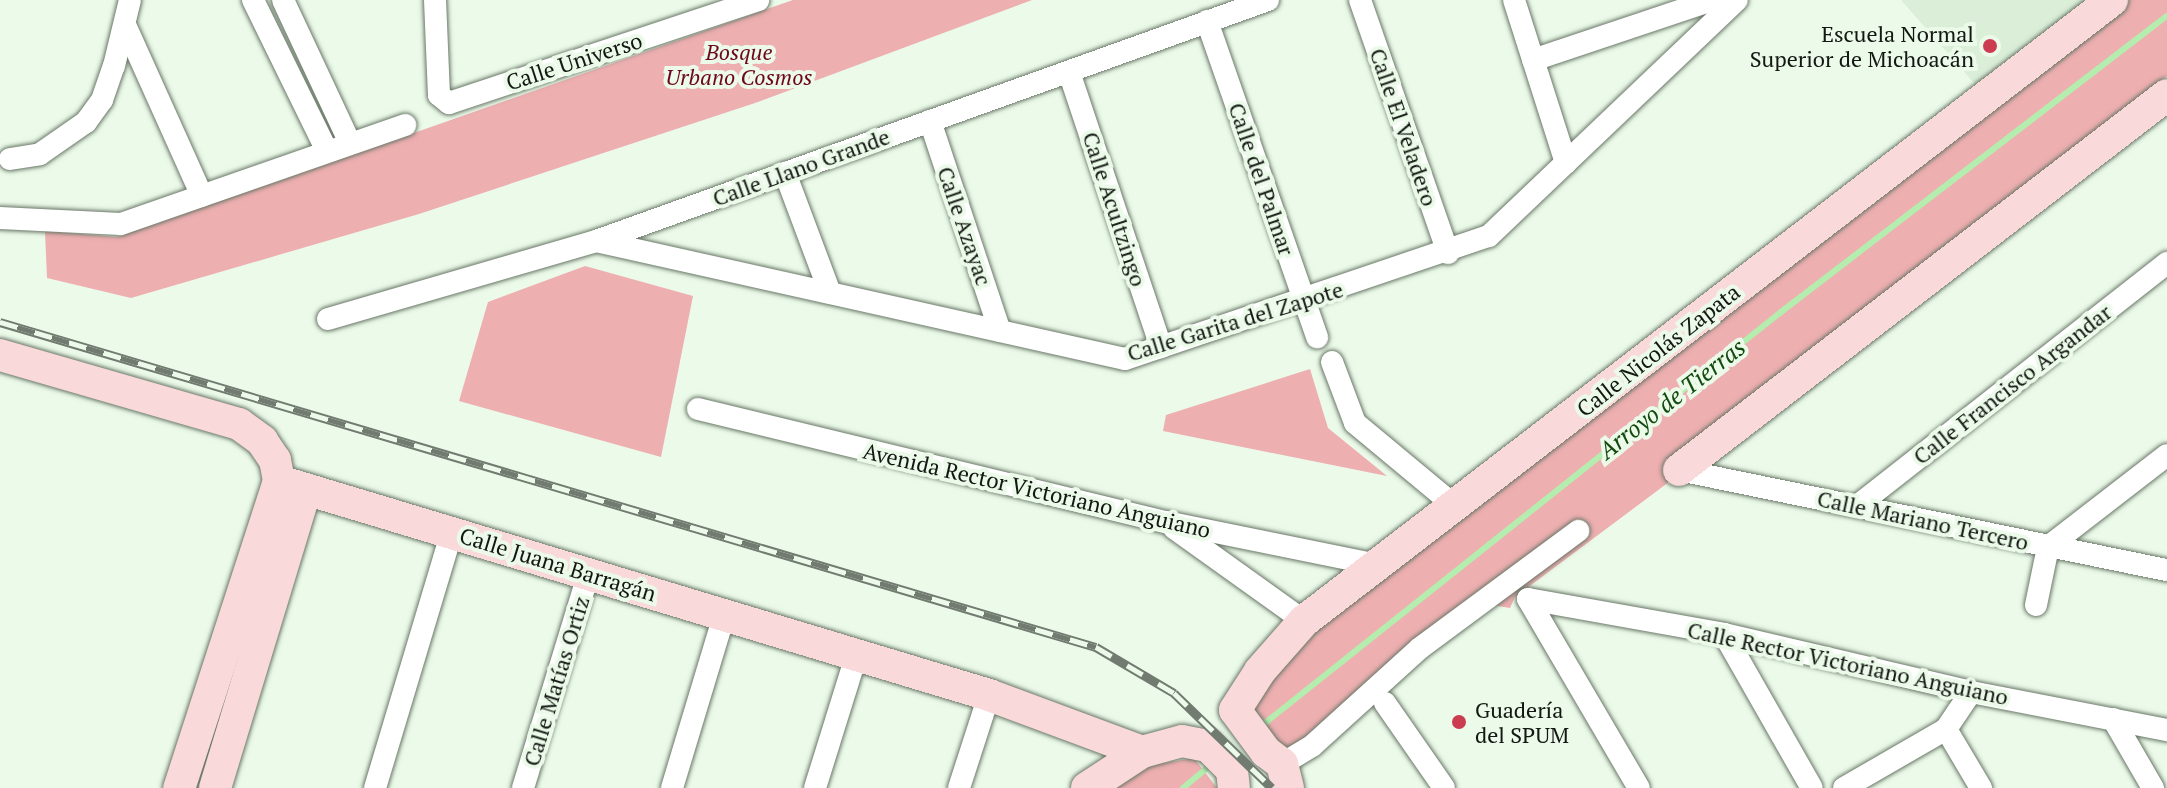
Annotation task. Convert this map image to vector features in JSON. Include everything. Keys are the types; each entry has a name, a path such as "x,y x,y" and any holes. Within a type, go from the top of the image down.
{"street":[{"path":"10,159 40,154 86,122 102,100 126,27 130,0"},
{"path":"253,0 327,151"},
{"path":"283,0 350,143"},
{"name":"Calle Universo","path":"435,0 439,95 449,103 757,0"},
{"name":"Calle Llano Grande","path":"328,319 596,241 1268,0"},
{"name":"Calle El Veladero","path":"1360,0 1448,253"},
{"path":"1514,0 1566,163"},
{"path":"1533,60 1712,0"},
{"name":"Calle Garita del Zapote","path":"596,241 1125,359 1448,253 1489,236 1737,0"},
{"name":"Calle Nicolás Zapata","path":"1279,768 1241,723 1235,710 1260,671 1304,621 2112,0"},
{"name":"Calle del Palmar","path":"1207,21 1317,337"},
{"path":"126,27 202,196"},
{"name":"Calle Acultzingo","path":"1069,72 1161,347"},
{"path":"1679,470 2167,95"},
{"name":"Calle Azayac","path":"930,121 1000,331"},
{"path":"0,218 121,224 405,125"},
{"path":"785,173 830,293"},
{"name":"Calle Francisco Argandar","path":"1857,506 2167,263"},
{"path":"0,355 239,424 262,441 292,486 215,788"},
{"path":"1332,362 1355,423 1456,507"},
{"name":"Avenida Rector Victoriano Anguiano","path":"698,409 1166,522 1378,565"},
{"path":"2036,605 2048,547 2167,455"},
{"name":"Calle Mariano Tercero","path":"1679,470 2167,570"},
{"path":"179,788 292,486"},
{"name":"Calle Juana Barragán","path":"292,486 725,613 989,695 1142,752"},
{"path":"1166,522 1304,621"},
{"path":"1279,768 1312,746 1420,648 1578,531"},
{"path":"375,788 452,532"},
{"name":"Calle Matías Ortiz","path":"523,788 588,575"},
{"name":"Calle Rector Victoriano Anguiano","path":"1639,788 1528,599 1724,634 1971,692 2167,730"},
{"path":"672,788 725,613"},
{"path":"1724,634 1812,788"},
{"path":"815,788 856,656"},
{"path":"1844,788 1946,729 1971,692"},
{"path":"959,788 989,695"},
{"path":"1385,703 1444,788"},
{"path":"2113,719 2153,788"},
{"path":"1946,729 1981,788"},
{"path":"1087,788 1142,752 1182,741 1208,746 1233,779"}],"shaded area":[{"name":"Escuela Normal Superior de Michoacán","path":"1901,0 2098,0 1981,91"}],"green space":[{"name":"Bosque Urbano Cosmos","path":"793,0 1032,0 755,103 419,214 131,298 47,278 45,231 117,237"},
{"path":"2129,0 2167,0 2167,76 1675,456 1673,479 1515,597 1510,608 1492,605 1291,755 1249,725 1255,685 1308,632"},
{"path":"585,266 693,296 661,457 459,401 488,302"},
{"path":"1310,369 1328,428 1387,476 1163,431 1166,415"},
{"path":"1194,758 1217,788 1117,788 1146,766"}],"waterway":[{"name":"Arroyo de Tierras","path":"1260,727 1781,312 2167,16"},
{"name":"Arroyo de Tierras","path":"1183,788 1213,763"}],"railway":[{"path":"0,322 1096,647 1174,693 1272,788"}],"place":[{"name":"Escuela Normal Superior de Michoacán","path":"1990,46"},
{"name":"Guadería del SPUM","path":"1459,722"}]}
